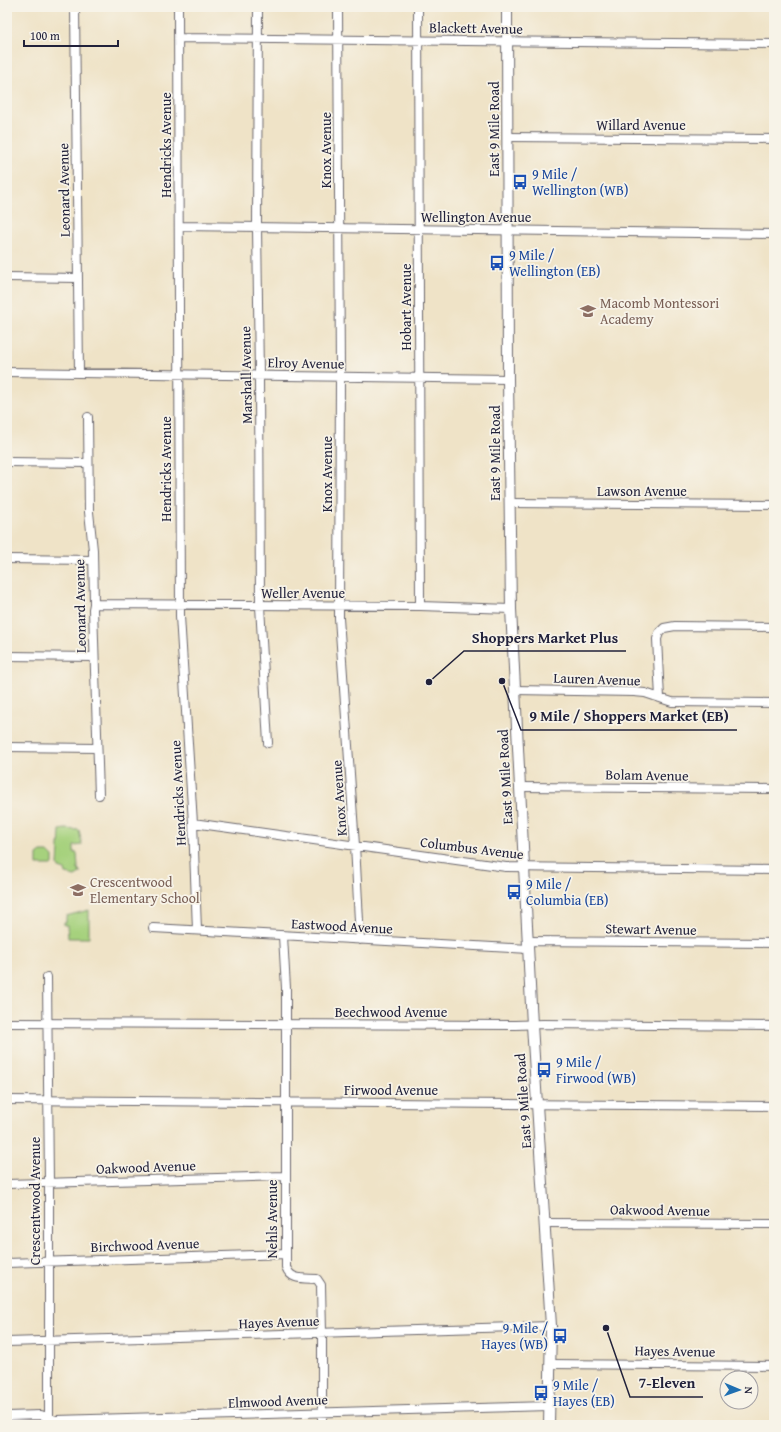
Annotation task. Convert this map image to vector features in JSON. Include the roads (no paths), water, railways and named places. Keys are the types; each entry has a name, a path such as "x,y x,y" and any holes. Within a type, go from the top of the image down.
{"main road":[{"name":"East 9 Mile Road","path":"508,7 508,379 511,609 532,1025 551,1326 549,1425"}],"street":[{"name":"Leonard Avenue","path":"75,7 79,373"},
{"name":"Hendricks Avenue","path":"178,7 180,616 193,823 197,930"},
{"name":"Marshall Avenue","path":"258,7 256,227 259,375 260,606 268,743"},
{"name":"Knox Avenue","path":"338,7 340,376 339,618 360,940"},
{"name":"Hobart Avenue","path":"418,7 420,606"},
{"name":"Blackett Avenue","path":"178,38 774,44"},
{"name":"Willard Avenue","path":"508,137 774,139"},
{"name":"Wellington Avenue","path":"179,226 774,234"},
{"path":"7,277 78,278"},
{"name":"Elroy Avenue","path":"7,372 508,379"},
{"name":"Leonard Avenue","path":"88,417 89,512 93,560 94,657 99,795"},
{"path":"7,462 88,463"},
{"name":"Lawson Avenue","path":"509,503 774,505"},
{"path":"7,559 93,560"},
{"name":"Weller Avenue","path":"94,604 420,606 511,609"},
{"path":"660,698 658,639 659,633 664,628 675,626 774,627"},
{"path":"7,656 94,657"},
{"name":"Lauren Avenue","path":"515,690 634,692 646,693 672,702 774,703"},
{"path":"7,747 97,748"},
{"name":"Bolam Avenue","path":"520,787 774,789"},
{"name":"Columbus Avenue","path":"193,823 506,867 774,870"},
{"name":"Eastwood Avenue","path":"153,928 360,940 528,945"},
{"name":"Nehls Avenue","path":"283,936 286,988 285,1254 286,1266 290,1275 296,1278 317,1279 321,1285 322,1425"},
{"name":"Stewart Avenue","path":"528,945 774,943"},
{"name":"Crescentwood Avenue","path":"47,977 49,1421"},
{"name":"Beechwood Avenue","path":"7,1023 774,1026"},
{"name":"Firwood Avenue","path":"7,1100 774,1106"},
{"name":"Oakwood Avenue","path":"7,1184 285,1176"},
{"name":"Oakwood Avenue","path":"545,1223 774,1224"},
{"name":"Birchwood Avenue","path":"7,1263 285,1254"},
{"name":"Hayes Avenue","path":"7,1342 551,1326"},
{"name":"Hayes Avenue","path":"551,1364 774,1366"},
{"name":"Elmwood Avenue","path":"7,1416 41,1415 49,1421 550,1406"}],"place":[{"name":"9 Mile / Wellington (WB)","path":"520,182"},
{"name":"9 Mile / Wellington (EB)","path":"497,263"},
{"name":"Macomb Montessori Academy","path":"588,311"},
{"name":"9 Mile / Shoppers Market (EB)","path":"502,681"},
{"name":"Shoppers Market Plus","path":"429,682"},
{"name":"Crescentwood Elementary School","path":"78,890"},
{"name":"9 Mile / Columbia (EB)","path":"514,892"},
{"name":"9 Mile / Firwood (WB)","path":"544,1070"},
{"name":"7-Eleven","path":"606,1328"},
{"name":"9 Mile / Hayes (WB)","path":"560,1336"},
{"name":"9 Mile / Hayes (EB)","path":"541,1393"}]}
